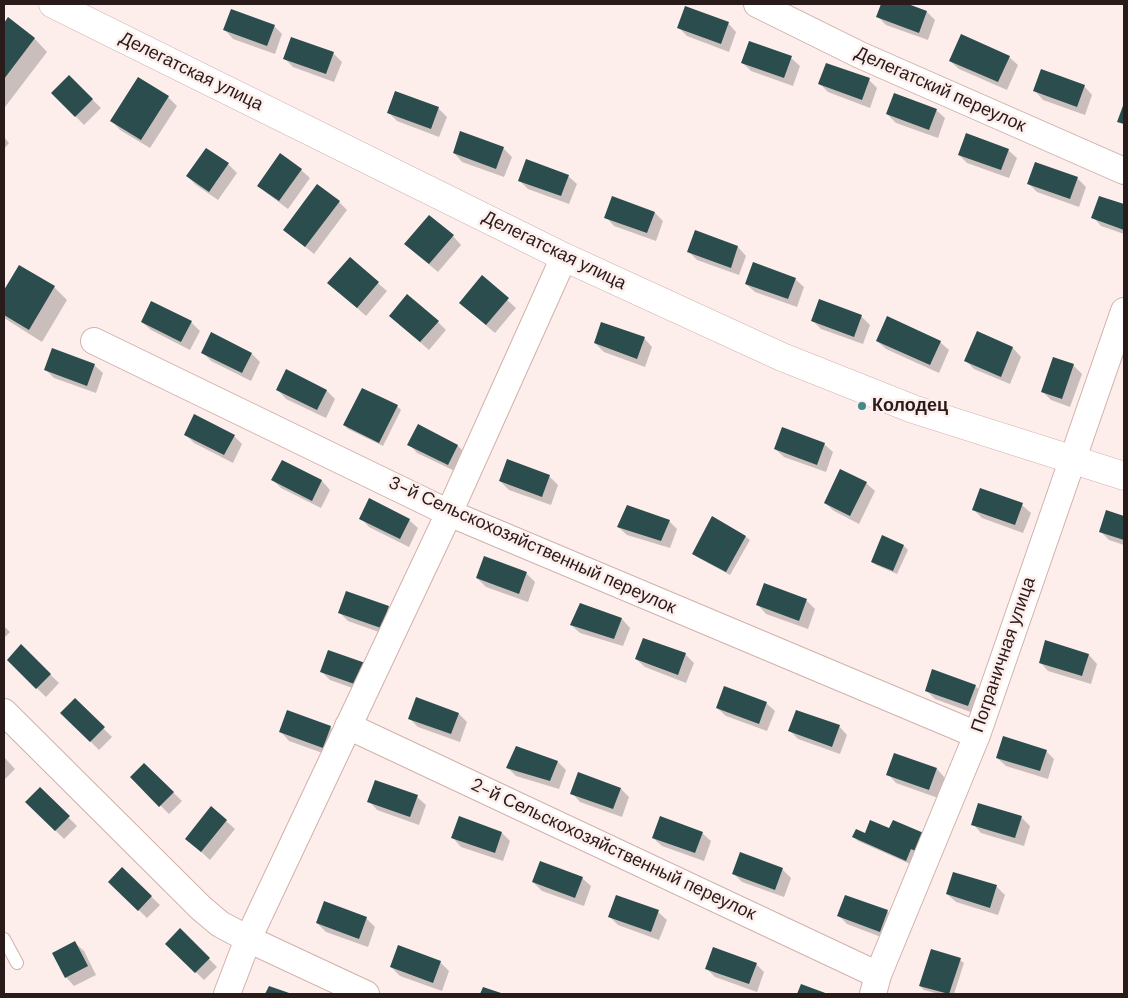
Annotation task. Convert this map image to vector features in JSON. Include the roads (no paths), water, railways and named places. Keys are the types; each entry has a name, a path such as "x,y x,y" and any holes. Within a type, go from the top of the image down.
{"street":[{"name":"Делегатская улица","path":"52,4 564,257 782,358 914,409 1124,476"},
{"name":"Делегатский переулок","path":"757,4 860,55 1124,171"},
{"path":"226,994 248,939 450,513 564,257"},
{"name":"Пограничная улица","path":"875,984 976,735 1124,311"},
{"name":"3-й Сельскохозяйственный переулок","path":"94,341 450,513 976,735"},
{"path":"4,712 201,908 220,924 366,994"},
{"name":"2-й Сельскохозяйственный переулок","path":"348,726 875,984"}],"lane":[{"path":"4,939 17,963"}],"place":[{"name":"Колодец","path":"862,406"}]}
